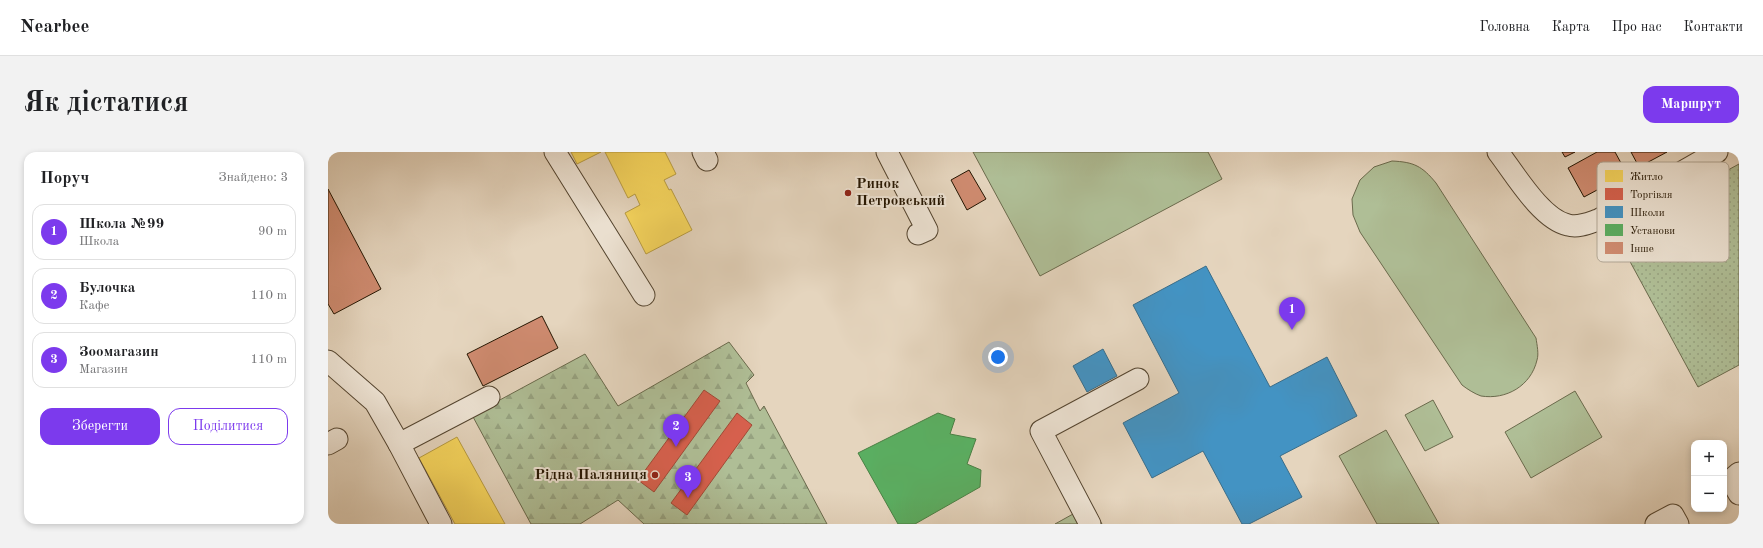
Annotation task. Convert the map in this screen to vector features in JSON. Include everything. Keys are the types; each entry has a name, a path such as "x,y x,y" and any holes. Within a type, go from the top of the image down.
{"lane":[{"path":"555,152 644,295"},
{"path":"887,152 927,230 918,234"},
{"path":"1498,152 1542,211 1554,220 1569,226 1584,225 1597,220"},
{"path":"1700,162 1717,152"},
{"path":"328,361 375,402 441,524"},
{"path":"1090,524 1041,431 1138,379"},
{"path":"399,444 489,396"},
{"path":"1739,473 1731,480 1739,494"}],"green space":[{"path":"973,152 1208,152 1222,179 1040,276"},
{"path":"1392,161 1406,162 1417,166 1436,183 1536,338 1538,355 1534,369 1523,384 1516,389 1499,396 1490,397 1481,396 1462,385 1360,232 1353,215 1352,199 1360,180 1374,167"},
{"path":"1739,164 1739,365 1698,387 1630,262 1729,262 1729,169"},
{"path":"729,342 754,375 746,383 760,411 764,406 827,524 644,524 618,500 580,524 531,524 472,415 585,354 618,406"},
{"path":"1575,391 1602,437 1531,478 1505,432"},
{"path":"1433,400 1453,437 1425,451 1405,415"},
{"path":"1386,430 1439,524 1377,524 1339,456"},
{"path":"1091,504 1102,524 1055,524"}],"building: Житло":[{"path":"571,152 601,152 577,164"},
{"path":"605,152 665,152 676,174 664,180 669,190 671,189 692,230 646,254 625,213 640,205 635,194 628,198"},
{"path":"457,437 505,524 455,524 419,458"}],"building: Торгівля":[{"path":"704,390 720,401 654,492 638,480"},
{"path":"737,413 752,425 687,515 671,503"}],"building: Школи":[{"path":"1206,266 1270,387 1327,357 1357,416 1280,456 1302,497 1249,524 1242,524 1203,451 1152,478 1123,423 1179,393 1133,305"},
{"path":"1103,349 1117,376 1087,392 1073,366"}],"building: Установи":[{"path":"938,413 955,419 950,434 976,439 967,464 981,470 980,487 915,524 898,524 858,453"}],"building: Інше":[{"path":"1562,152 1575,152 1565,157"},
{"path":"1597,152 1615,152 1620,162 1597,162 1597,190 1584,197 1568,168"},
{"path":"1631,152 1667,152 1648,162 1636,162"},
{"path":"969,170 986,199 967,210 951,180"},
{"path":"328,189 381,289 334,314 328,304"},
{"path":"542,316 558,348 483,386 467,354"}],"place":[{"name":"Ринок Петровський","path":"848,193"},
{"name":"Школа №99","path":"1292,330"},
{"name":"Булочка","path":"676,447"},
{"name":"Рідна Паляниця","path":"655,475"},
{"name":"Зоомагазин","path":"688,498"}]}
